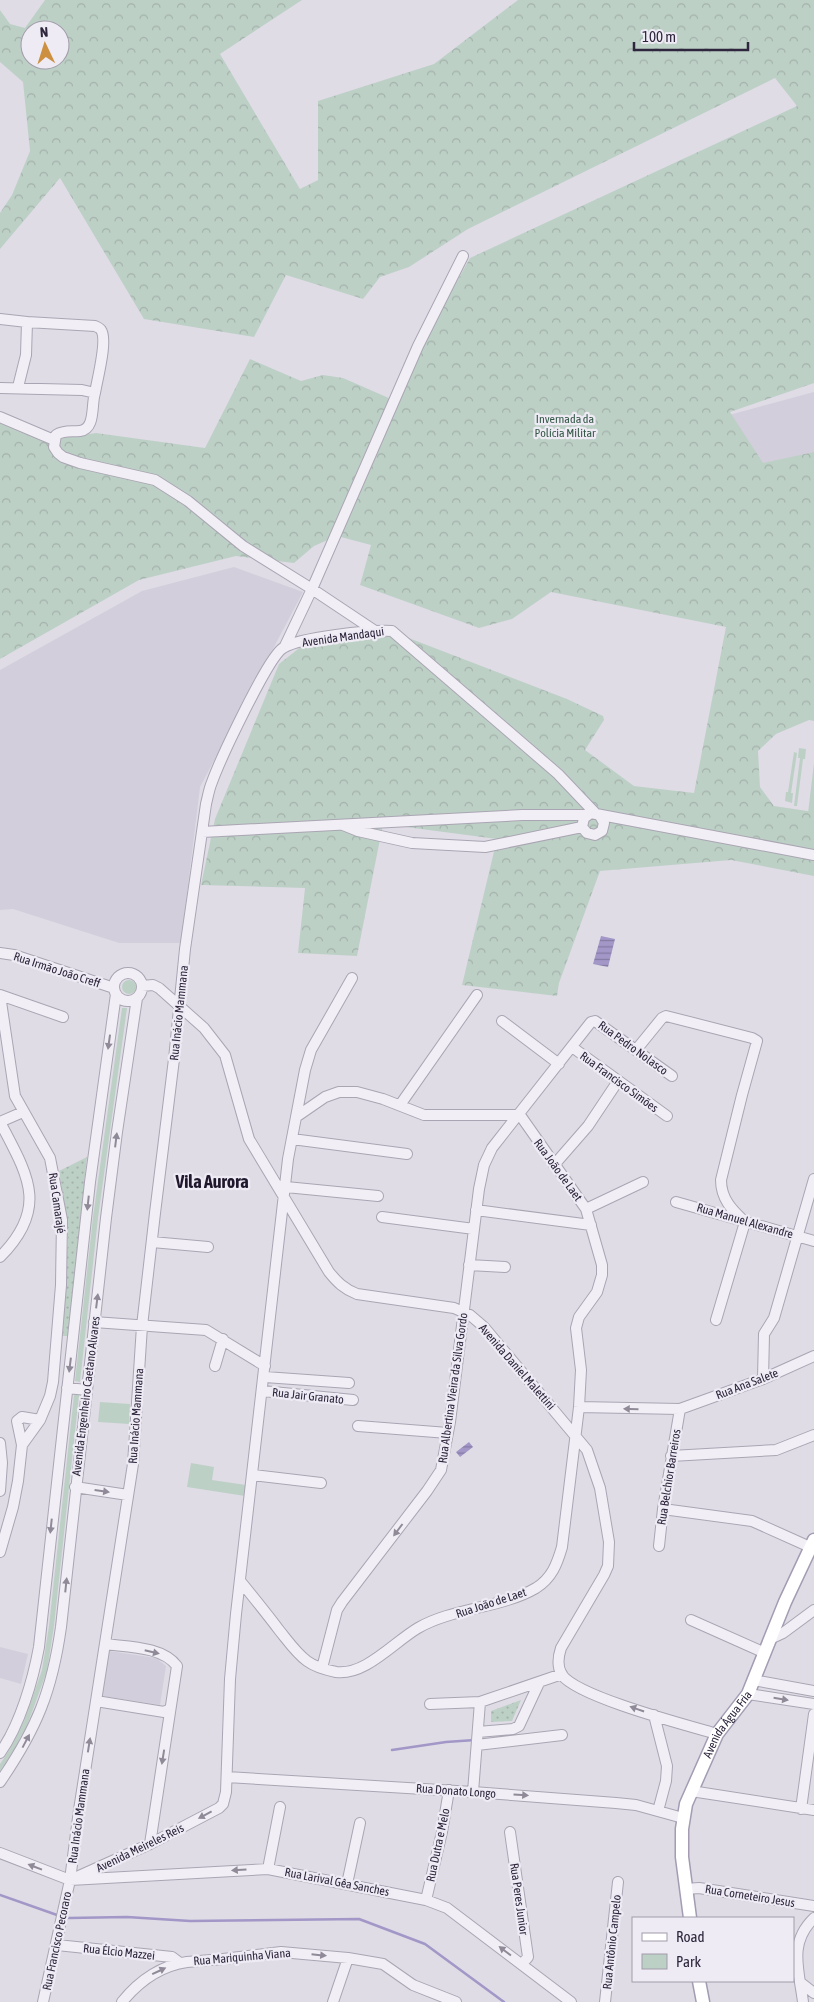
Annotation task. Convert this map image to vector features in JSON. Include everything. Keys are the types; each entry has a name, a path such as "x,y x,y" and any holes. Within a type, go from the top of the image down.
{"main road":[{"name":"Avenida Água Fria","path":"690,1917 682,1857 683,1818 691,1791 717,1734 748,1694 812,1543"},
{"path":"700,1982 703,2002"}],"street":[{"path":"285,646 312,589 418,346 463,256"},
{"path":"0,319 95,326 102,332 103,351 92,417 88,427 84,430 62,432 56,435 54,447 58,454 80,463 155,480 188,501 243,546 375,631"},
{"path":"18,387 26,355 27,322"},
{"path":"0,388 82,390 95,393"},
{"path":"0,417 54,440"},
{"name":"Avenida Mandaqui","path":"185,949 206,804 211,783 234,732 274,657 285,646 319,638 375,631 392,631 558,774 594,815"},
{"path":"202,832 522,814 594,815 814,856"},
{"path":"594,815 604,823 604,827 599,833 591,835 582,827 582,822 594,815"},
{"path":"341,824 358,832 412,843 485,847 582,827"},
{"name":"Rua Inácio Mammana","path":"70,1880 135,1440 142,1326 185,949"},
{"name":"Rua Irmão João Creff","path":"0,953 14,955 115,991"},
{"path":"125,973 137,976 142,986 142,992 137,998 126,1000 115,991 116,980 125,973"},
{"path":"228,1777 230,1679 292,1139 305,1070 311,1050 352,978"},
{"name":"Avenida Daniel Malettini","path":"142,986 157,987 204,1028 225,1055 248,1139 329,1272 346,1290 357,1294 464,1311 484,1327 587,1450 600,1488 610,1555 604,1575 561,1648 558,1661 562,1674"},
{"name":"Avenida Engenheiro Caetano Alvares","path":"0,1753 18,1716 36,1662 91,1174 115,991"},
{"path":"0,995 63,1017"},
{"name":"Rua Camarajé","path":"0,995 15,1096 50,1158 62,1220 61,1286 53,1382 50,1396 40,1420 22,1445"},
{"path":"400,1105 477,995"},
{"name":"Avenida Engenheiro Caetano Alvares","path":"0,1782 34,1725 46,1699 56,1666 116,1132 137,998"},
{"path":"636,1050 662,1018 669,1016 756,1040 757,1046 742,1095 721,1180 722,1195 726,1203 745,1222 716,1320"},
{"path":"502,1021 559,1064"},
{"name":"Rua Pedro Nolasco","path":"595,1021 672,1076"},
{"name":"Rua Albertina Vieira da Silva Gordo","path":"322,1668 337,1610 437,1476 443,1462 476,1210 487,1156 590,1023 595,1021"},
{"name":"Rua Francisco Simões","path":"572,1047 667,1116"},
{"path":"554,1166 588,1126 618,1081"},
{"path":"296,1117 325,1097 339,1092 357,1092 400,1105 416,1113 432,1116 520,1115"},
{"path":"0,1256 19,1233 29,1211 31,1197 29,1183 0,1122 23,1112"},
{"name":"Rua João de Laet","path":"241,1582 297,1652 308,1662 336,1672 358,1669 419,1627 525,1593 546,1581 558,1562 562,1547 579,1407 581,1370 576,1328 577,1322 597,1292 602,1275 602,1265 586,1209 520,1115"},
{"path":"292,1139 407,1154"},
{"path":"763,1379 764,1334 774,1318 814,1178"},
{"path":"586,1209 643,1182"},
{"path":"286,1187 378,1196"},
{"name":"Rua Manuel Alexandre","path":"676,1202 814,1241"},
{"path":"476,1210 591,1225"},
{"path":"382,1217 474,1229"},
{"path":"152,1242 208,1247"},
{"path":"469,1265 504,1269"},
{"path":"94,1322 206,1330 265,1366"},
{"path":"215,1366 223,1339"},
{"name":"Rua Ana Salete","path":"680,1409 763,1379 814,1356"},
{"path":"264,1376 348,1384"},
{"path":"67,1388 87,1390"},
{"name":"Rua Jair Granato","path":"263,1391 353,1400"},
{"path":"579,1407 680,1409"},
{"name":"Rua Belchior Barreiros","path":"659,1546 671,1456 680,1409"},
{"path":"0,1552 13,1507 22,1445 18,1419 22,1417 40,1420"},
{"path":"358,1426 448,1433"},
{"path":"671,1456 776,1450 814,1434"},
{"path":"0,1443 2,1463 0,1490"},
{"path":"253,1475 321,1483"},
{"path":"75,1487 128,1494"},
{"path":"663,1509 752,1521 812,1543"},
{"path":"770,1639 783,1634 814,1610"},
{"path":"691,1620 764,1653"},
{"path":"104,1644 157,1652 177,1666 150,1844"},
{"path":"430,1704 480,1702 562,1674 582,1690 717,1734"},
{"path":"753,1680 814,1691"},
{"path":"478,1738 519,1726 539,1683"},
{"path":"748,1694 814,1704"},
{"path":"96,1701 164,1712 170,1709"},
{"path":"473,1792 480,1702"},
{"path":"801,1809 814,1714"},
{"path":"654,1715 667,1766 667,1775 658,1811"},
{"path":"478,1738 562,1735"},
{"name":"Rua Donato Longo","path":"228,1777 449,1790 616,1803 636,1805 683,1818"},
{"name":"Avenida Meireles Reis","path":"70,1880 150,1844 218,1808 225,1799 228,1777"},
{"name":"Rua Dutra e Melo","path":"426,1900 442,1832 449,1790"},
{"path":"691,1791 814,1810"},
{"path":"268,1869 280,1807"},
{"path":"347,1884 360,1824"},
{"name":"Rua Peres Junior","path":"510,1832 528,1957 522,1964"},
{"path":"0,1853 70,1880"},
{"name":"Rua Larival Gêa Sanches","path":"70,1880 268,1869 426,1900 448,1908 571,2002"},
{"name":"Rua Francisco Pecoraro","path":"43,2002 70,1880"},
{"name":"Rua Antônio Campelo","path":"605,2002 618,1882"},
{"name":"Rua Corneteiro Jesus","path":"686,1889 699,1888 814,1906"},
{"path":"803,2002 797,1957 798,1944 804,1928 814,1918"},
{"name":"Rua Élcio Mazzei","path":"57,1945 172,1957 180,1963"},
{"name":"Rua Mariquinha Viana","path":"122,2002 146,1977 180,1963 281,1952 348,1958 383,1964 413,1985 456,2002"},
{"path":"333,2002 348,1958"},
{"path":"801,1983 814,1993"}],"shaded area":[{"path":"814,392 814,479 745,493 707,421"},
{"path":"234,567 303,592 200,787 181,943 119,943 13,909 0,910 0,670 142,591"},
{"path":"601,936 615,939 608,967 593,964"},
{"path":"469,1442 473,1447 460,1457 456,1452"},
{"path":"0,1647 28,1654 21,1684 0,1678"},
{"path":"109,1651 156,1658 166,1666 160,1705 102,1696"}],"green space":[{"name":"Invernada da Polícia Militar","path":"45,0 302,0 220,54 300,189 318,180 318,101 434,64 518,0 814,0 814,383 730,412 763,463 814,452 814,721 809,720 776,734 758,751 760,787 774,806 814,812 814,876 731,860 600,871 559,983 557,996 462,985 497,839 383,824 357,956 298,953 305,888 201,885 215,819 279,664 307,642 371,637 406,637 567,699 603,716 604,720 585,750 634,786 694,793 726,627 551,592 512,619 479,628 360,585 371,545 337,536 314,546 294,563 236,556 139,580 0,659 0,418 50,440 96,433 205,448 250,359 301,381 323,375 343,378 391,399 470,258 797,106 775,78 468,229 409,267 380,277 363,299 286,275 254,337 144,319 60,178 0,249 0,213 12,195 30,151 23,82 0,62 0,10 10,24 20,27 20,70 70,70 70,20 31,20"},
{"path":"799,748 806,749 797,806 794,806 800,758 798,758"},
{"path":"794,752 797,753 791,793 793,793 792,803 785,801"},
{"path":"814,763 814,814 808,813"},
{"path":"129,980 134,982 136,987 134,992 129,994 124,992 122,987 124,982"},
{"path":"122,1008 127,1008 98,1218 80,1382 75,1381 93,1217"},
{"path":"87,1157 68,1336 61,1336 61,1281 68,1245 68,1225 59,1171"},
{"path":"74,1395 79,1395 54,1626 47,1671 28,1723 0,1771 0,1764 24,1721 42,1670 49,1626"},
{"path":"100,1402 130,1404 129,1424 98,1422"},
{"path":"191,1463 214,1467 212,1480 246,1485 245,1496 187,1487"},
{"path":"521,1700 512,1721 491,1722 491,1711"}],"waterway":[{"path":"392,1750 475,1740"},
{"path":"0,1895 57,1915"},
{"path":"69,1918 127,1917 190,1921 359,1919 425,1944 504,2002"}],"district":[{"name":"Vila Aurora","path":"212,1181"}]}
